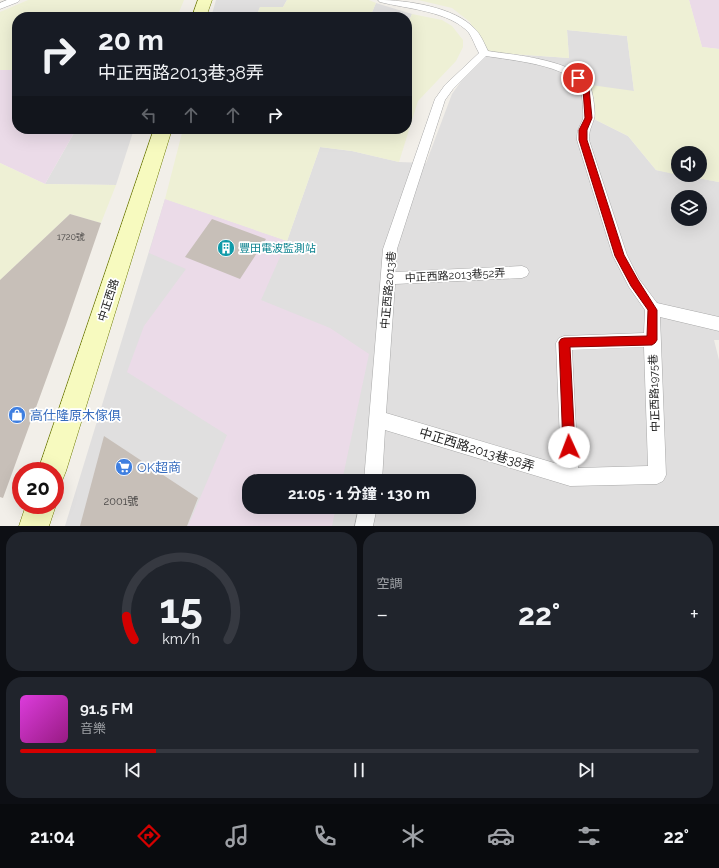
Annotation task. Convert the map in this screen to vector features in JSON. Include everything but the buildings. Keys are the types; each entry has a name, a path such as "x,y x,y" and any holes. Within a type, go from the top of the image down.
{"main road":[{"path":"201,12 205,0"},
{"name":"中正西路","path":"55,462 161,134"},
{"path":"34,526 38,514"}],"lane":[{"path":"0,6 15,0"},
{"path":"383,0 452,17 464,24 473,32 484,53 554,65 566,70 578,78 586,88 589,118 583,130 583,140 620,256 634,283 652,310 719,324"},
{"name":"中正西路2013巷","path":"374,474 390,249 440,99 449,87 484,53"},
{"name":"中正西路2013巷52弄","path":"388,278 522,272"},
{"name":"中正西路1975巷","path":"570,477 657,476 652,310"},
{"path":"570,477 564,342 652,340"},
{"name":"中正西路2013巷38弄","path":"378,419 570,477"},
{"path":"364,526 367,514"}],"shaded area":[{"path":"216,0 287,0 283,7 260,7 258,12 213,12"},
{"path":"689,0 719,0 719,49 702,47"},
{"path":"376,3 405,12 372,12"},
{"path":"567,30 627,36 634,91 590,117 628,136 656,170 671,173 671,182 707,182 707,180 719,182 719,340 714,340 719,360 719,526 65,526 165,199 287,241 320,147 352,151 399,162 426,163 452,94 482,52 569,58"},
{"path":"0,70 12,70 12,134 73,134 45,184 0,163"},
{"path":"73,134 132,134 116,185 45,184"},
{"path":"165,199 287,241 261,300 330,328 369,354 343,474 242,474 242,514 335,514 332,526 188,526 227,435 127,372 144,326 186,269 149,253"}],"green space":[{"path":"28,0 184,0 179,12 12,12 12,70 0,70 0,12"},
{"path":"287,0 369,0 376,3 372,12 258,12 260,7 283,7"},
{"path":"418,0 689,0 702,47 719,49 719,182 707,180 707,146 671,146 671,173 656,170 628,136 590,117 591,85 634,91 627,36 567,30 569,58 482,52 470,22 452,8"},
{"path":"412,14 442,20 452,26 463,40 463,47 456,61 418,101 412,120"},
{"path":"182,134 408,134 399,162 352,151 320,147 287,241 165,199"},
{"path":"0,163 45,184 116,185 101,223 70,214 0,280"}],"place":[{"name":"豐田電波監測站","path":"226,248"},
{"name":"高仕隆原木傢俱","path":"17,415"},
{"name":"OK超商","path":"124,467"}],"route":[{"path":"569,447 564,342 652,340 652,310 634,283 620,256 583,140 583,130 589,118 586,88 578,78"}]}
